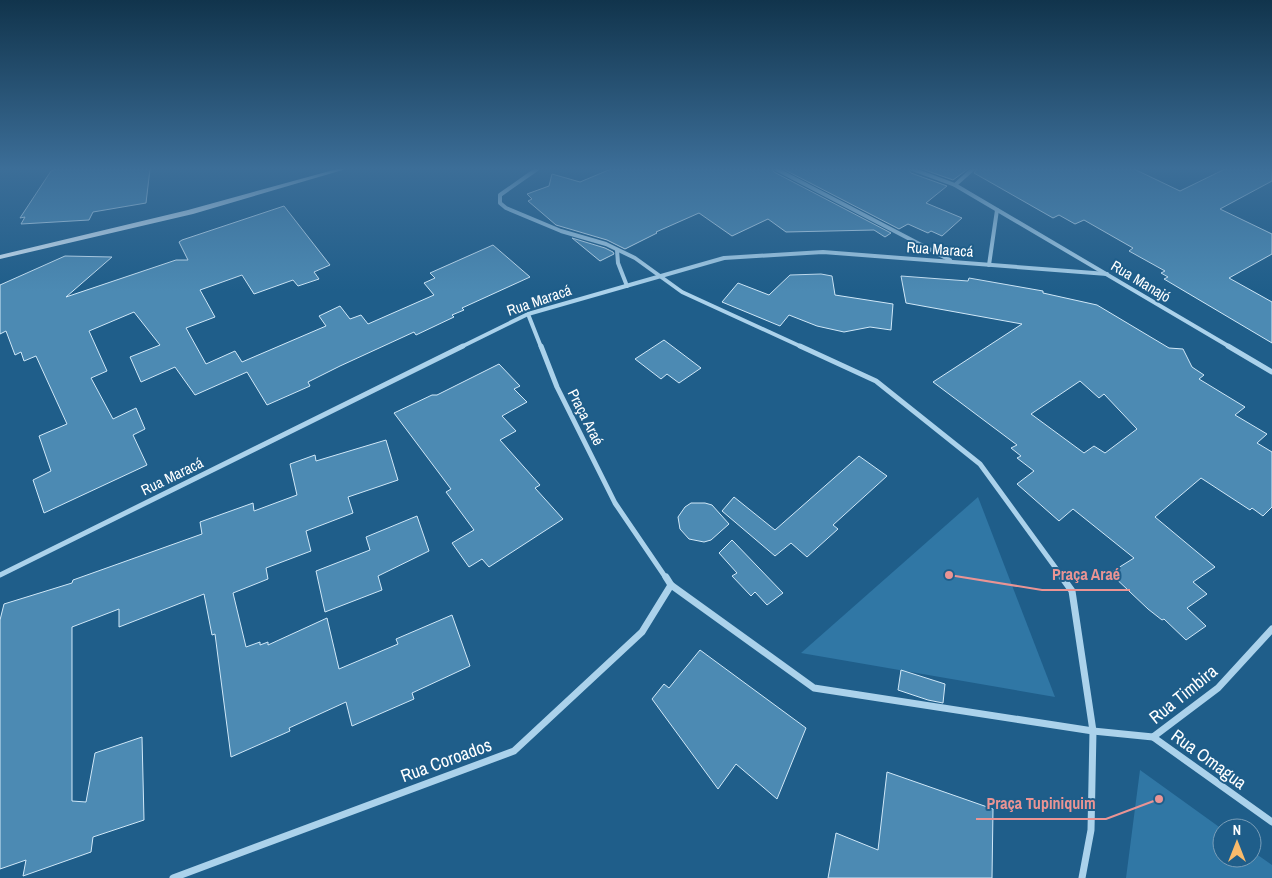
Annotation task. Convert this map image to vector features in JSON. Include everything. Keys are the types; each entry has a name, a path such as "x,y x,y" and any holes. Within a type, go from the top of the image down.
{"street":[{"path":"0,257 197,210"},
{"path":"511,210 635,258 682,292 876,381 980,464 1072,591 1093,731 1091,830 1082,878"},
{"path":"854,210 954,262"},
{"path":"989,265 997,210"},
{"name":"Rua Manajó","path":"997,210 1272,372"},
{"path":"617,250 618,263 627,286"},
{"name":"Rua Maracá","path":"0,575 528,314 724,258 823,252 1107,274"},
{"name":"Praça Araé","path":"528,314 557,386 615,503 671,584 814,688 1093,731"},
{"name":"Rua Coroados","path":"173,878 514,751 642,632 671,584"},
{"name":"Rua Timbira","path":"1093,731 1153,737 1218,688 1272,629"},
{"name":"Rua Omagua","path":"1153,737 1272,822"}],"shaded area":[{"path":"978,497 1055,697 801,653"},
{"path":"1140,770 1212,822 1212,868 1262,868 1262,858 1272,865 1272,878 1126,878"}],"building":[{"path":"25,210 105,210 93,212 89,220 21,224 25,217 20,218"},
{"path":"272,210 287,210 330,265 314,272 319,279 298,286 293,280 254,294 242,275 200,290 215,317 186,328 206,364 235,351 242,362 326,326 319,316 340,306 350,319 361,315 368,324 434,295 424,283 435,278 430,273 493,245 530,277 462,308 464,310 452,315 454,317 416,335 414,332 340,366 308,382 310,386 267,405 247,372 195,395 175,367 141,382 130,357 160,345 134,312 89,331 107,371 91,378 113,419 136,408 145,429 133,435 147,465 44,513 33,480 51,471 39,436 67,424 36,356 24,361 21,352 15,355 6,331 0,334 0,285 65,256 112,257 66,297 176,260 188,260 179,242"},
{"path":"538,210 847,210 891,233 885,237 874,230 786,232 768,219 732,236 699,213 656,232 625,249 607,240 556,225"},
{"path":"862,210 943,210 962,218 942,236 931,231 928,233 908,224 899,229"},
{"path":"1039,210 1222,210 1272,234 1272,254 1229,278 1272,302 1272,343 1164,279 1168,277 1161,273 1165,271 1129,251 1133,248 1084,220 1075,224 1059,215 1053,218"},
{"path":"572,238 605,248 614,254 600,261"},
{"path":"821,274 832,276 835,295 893,304 891,330 870,327 844,332 817,326 789,315 780,326 722,302 738,283 769,295 790,275"},
{"path":"901,276 968,281 969,278 1043,291 1043,293 1097,305 1169,348 1183,349 1192,367 1204,375 1199,379 1245,407 1235,415 1267,434 1257,443 1272,452 1272,507 1263,516 1252,508 1250,510 1201,478 1155,517 1215,567 1193,582 1207,594 1187,608 1206,626 1186,640 1164,619 1162,620 1148,609 1110,573 1134,558 1073,509 1059,521 1017,484 1034,471 1017,458 1021,456 1011,448 1017,445 933,382 1022,324 906,303","holes":["1080,381 1099,398 1104,394 1137,429 1105,453 1094,446 1084,453 1031,414"]},
{"path":"664,340 701,368 679,383 667,374 661,379 635,359"},
{"path":"499,364 520,386 514,389 527,402 502,416 516,431 500,440 540,485 535,488 563,519 489,567 482,559 469,567 452,543 474,530 446,492 451,489 394,413 432,395 437,395"},
{"path":"386,440 398,480 348,497 353,513 306,531 311,551 266,568 268,579 233,593 246,647 260,642 260,645 268,642 268,645 327,618 339,669 398,644 396,639 452,615 470,666 412,693 414,699 352,726 346,702 289,728 290,731 231,757 215,634 212,635 204,594 119,627 119,609 72,627 72,801 86,802 95,753 142,737 144,820 93,837 91,852 23,876 26,860 0,869 0,620 4,604 72,583 73,580 202,534 200,522 253,503 254,511 297,495 290,464 315,455 316,461"},
{"path":"859,456 887,476 833,525 838,529 807,557 791,543 775,556 722,511 734,497 775,530"},
{"path":"691,503 712,505 729,524 711,540 704,542 689,539 680,529 678,517 685,507"},
{"path":"417,516 429,551 378,576 382,590 325,612 316,571 370,550 366,537"},
{"path":"732,540 783,593 767,605 755,592 751,596 732,576 737,573 719,553"},
{"path":"700,650 806,728 777,799 736,764 718,789 652,699 664,684 669,688"},
{"path":"901,670 945,684 943,703 898,690"},
{"path":"887,772 993,809 992,878 828,878 836,833 878,850"}],"place":[{"name":"Praça Araé","path":"949,575"},
{"name":"Praça Tupiniquim","path":"1159,799"}]}
